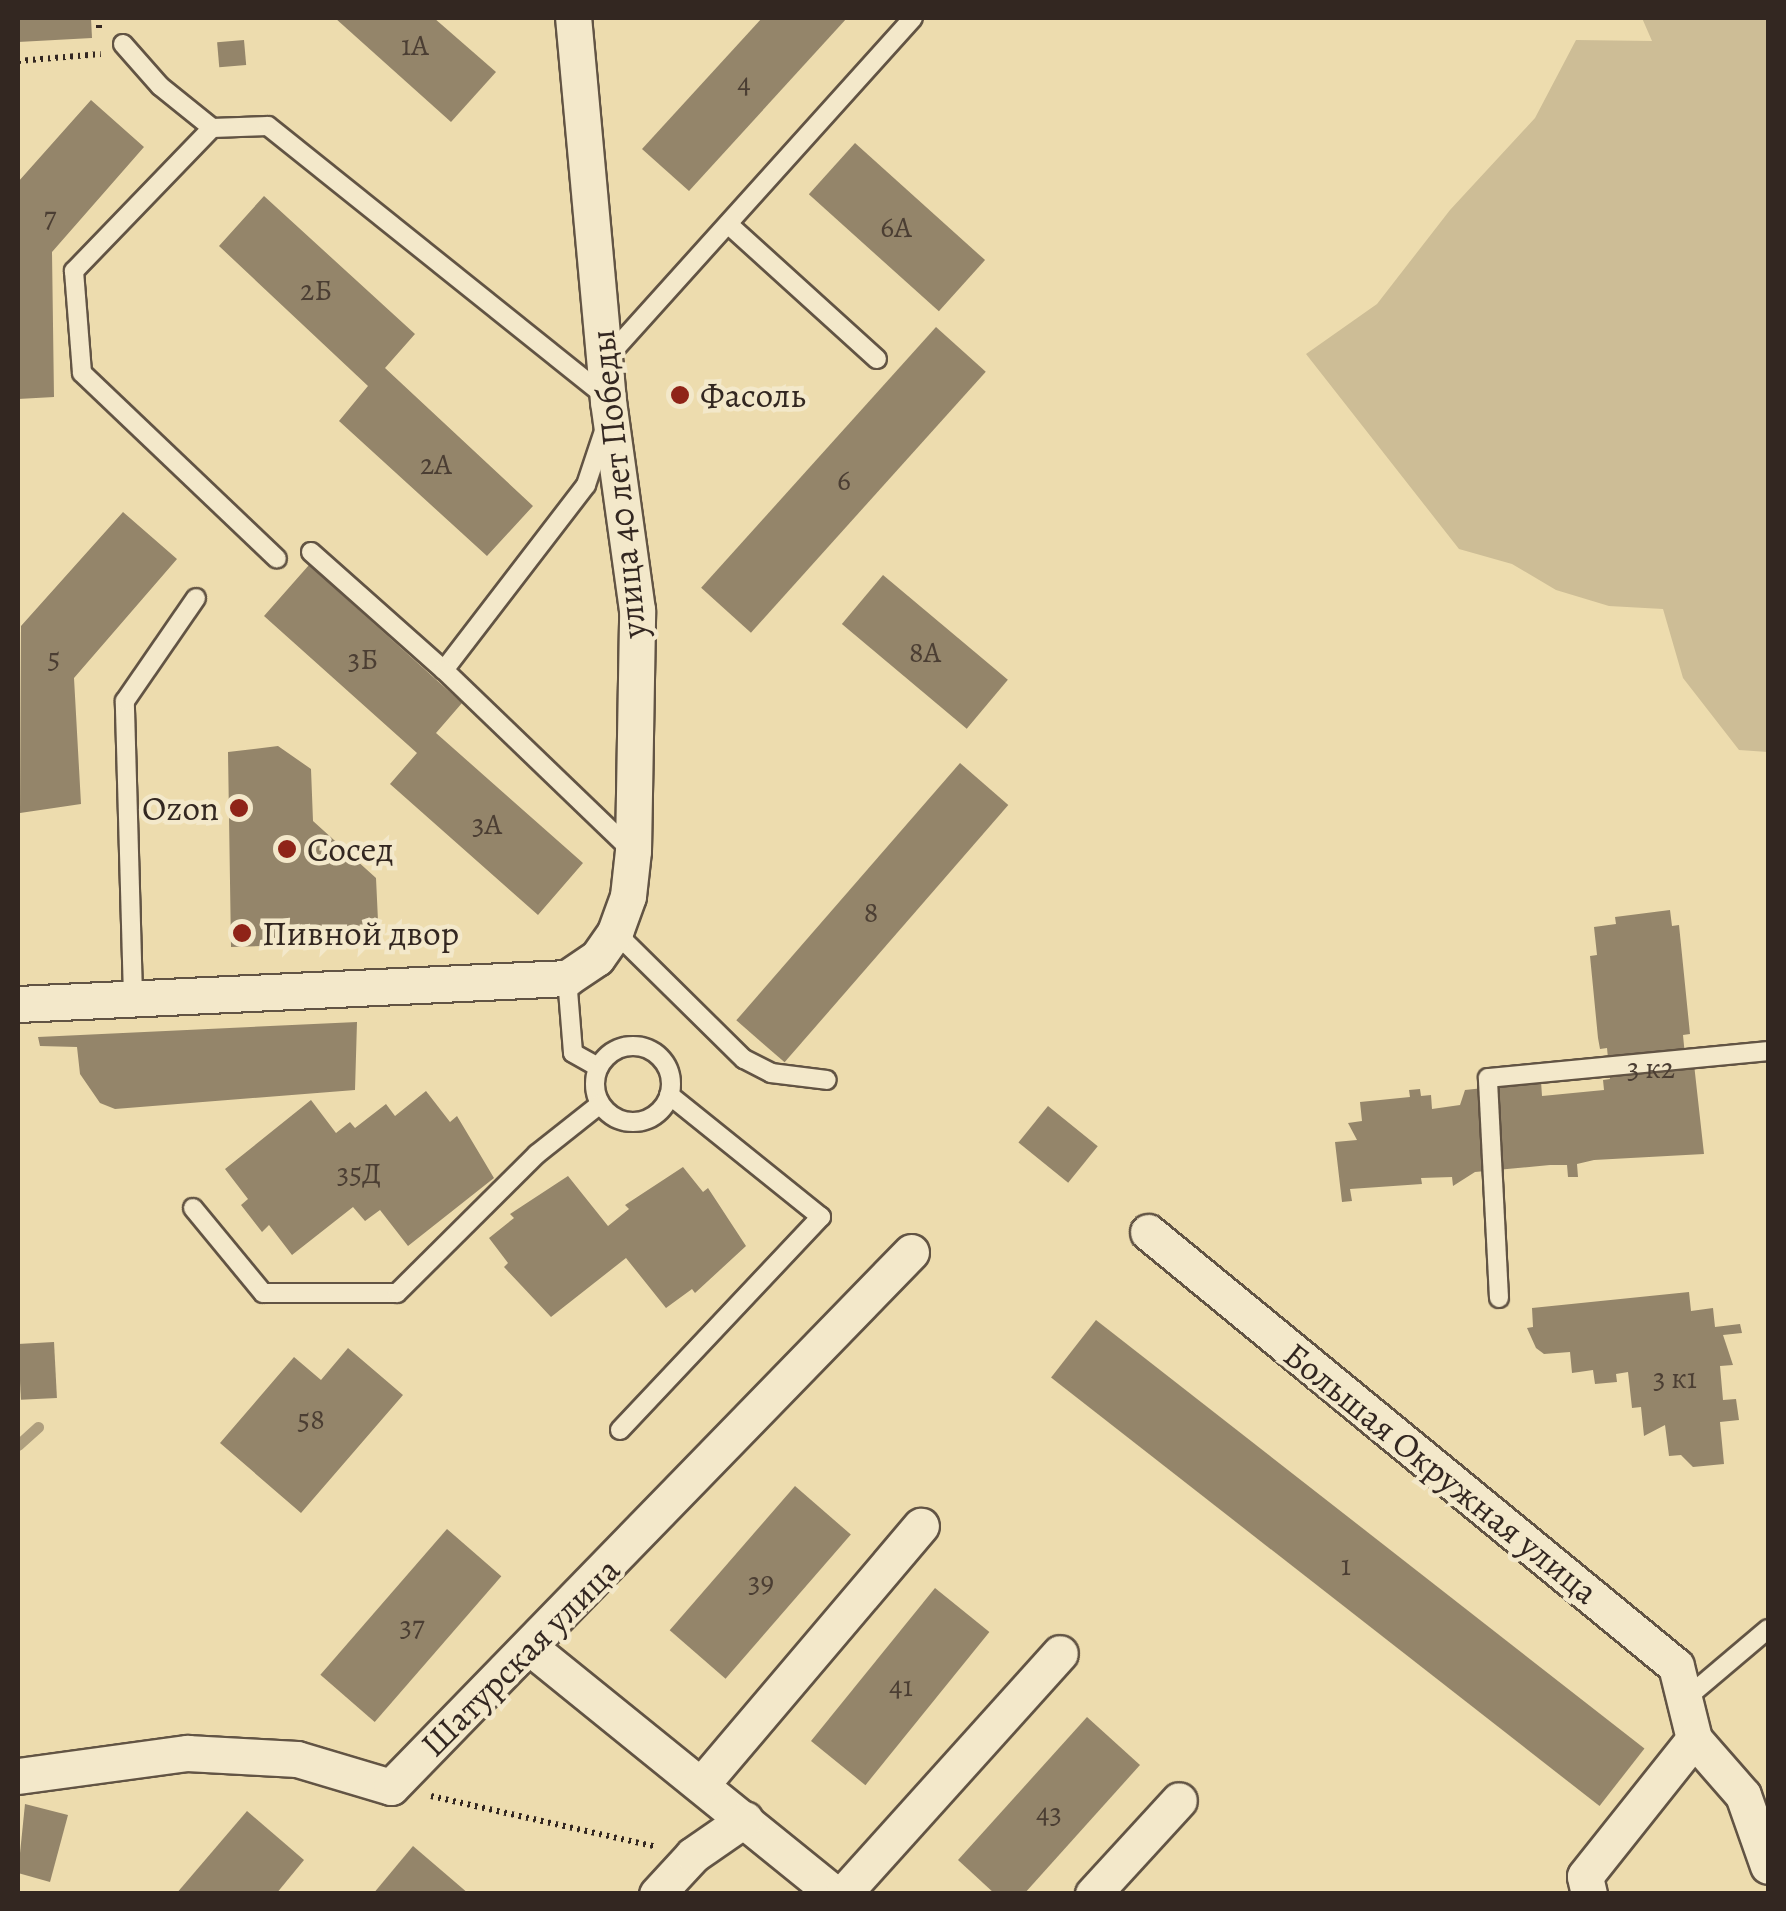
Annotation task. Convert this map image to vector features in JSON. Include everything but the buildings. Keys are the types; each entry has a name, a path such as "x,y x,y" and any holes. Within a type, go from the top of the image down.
{"street":[{"name":"улица 40 лет Победы","path":"567,978 597,958 615,932 628,896 633,851 637,610 608,401 573,18"},
{"path":"18,1004 567,978"},
{"name":"Большая Окружная улица","path":"1148,1232 1676,1666 1694,1739"},
{"name":"Шатурская улица","path":"18,1776 187,1753 297,1760 391,1787 532,1649 911,1252"},
{"path":"700,1785 922,1526"},
{"path":"532,1649 834,1894"},
{"path":"842,1894 1060,1653"},
{"path":"1589,1894 1585,1876 1694,1739 1742,1794 1768,1866"},
{"path":"1093,1894 1179,1800"},
{"path":"657,1894 692,1855 746,1819"}],"lane":[{"path":"604,360 913,18"},
{"path":"123,44 160,86 212,128 268,126 589,378 608,401 599,457 586,484 444,670"},
{"path":"212,128 74,271 82,373 276,559"},
{"path":"728,224 877,359"},
{"path":"311,552 444,670 633,851"},
{"path":"134,996 126,701 196,598"},
{"path":"615,932 744,1059 771,1073 827,1080"},
{"path":"567,978 573,1053 598,1068"},
{"path":"620,1430 821,1217 670,1094 668,1070 652,1051 616,1050 598,1068 600,1104 619,1120 644,1120 670,1094"},
{"path":"1499,1298 1488,1078 1768,1051"},
{"path":"192,1208 263,1293 397,1294 537,1154 600,1104"},
{"path":"1684,1700 1768,1629"}],"path":[{"path":"18,62 100,54 98,18"},
{"path":"391,1787 692,1855"}],"shaded area":[{"path":"1642,18 1768,18 1768,752 1739,750 1683,678 1663,609 1609,606 1556,590 1512,564 1459,549 1306,354 1377,304 1450,210 1535,118 1576,40 1652,41"}],"waterway":[{"path":"18,1445 38,1427"}],"place":[{"name":"Фасоль","path":"680,395"},
{"name":"Ozon","path":"239,808"},
{"name":"Сосед","path":"287,849"},
{"name":"Пивной двор","path":"242,933"}]}
